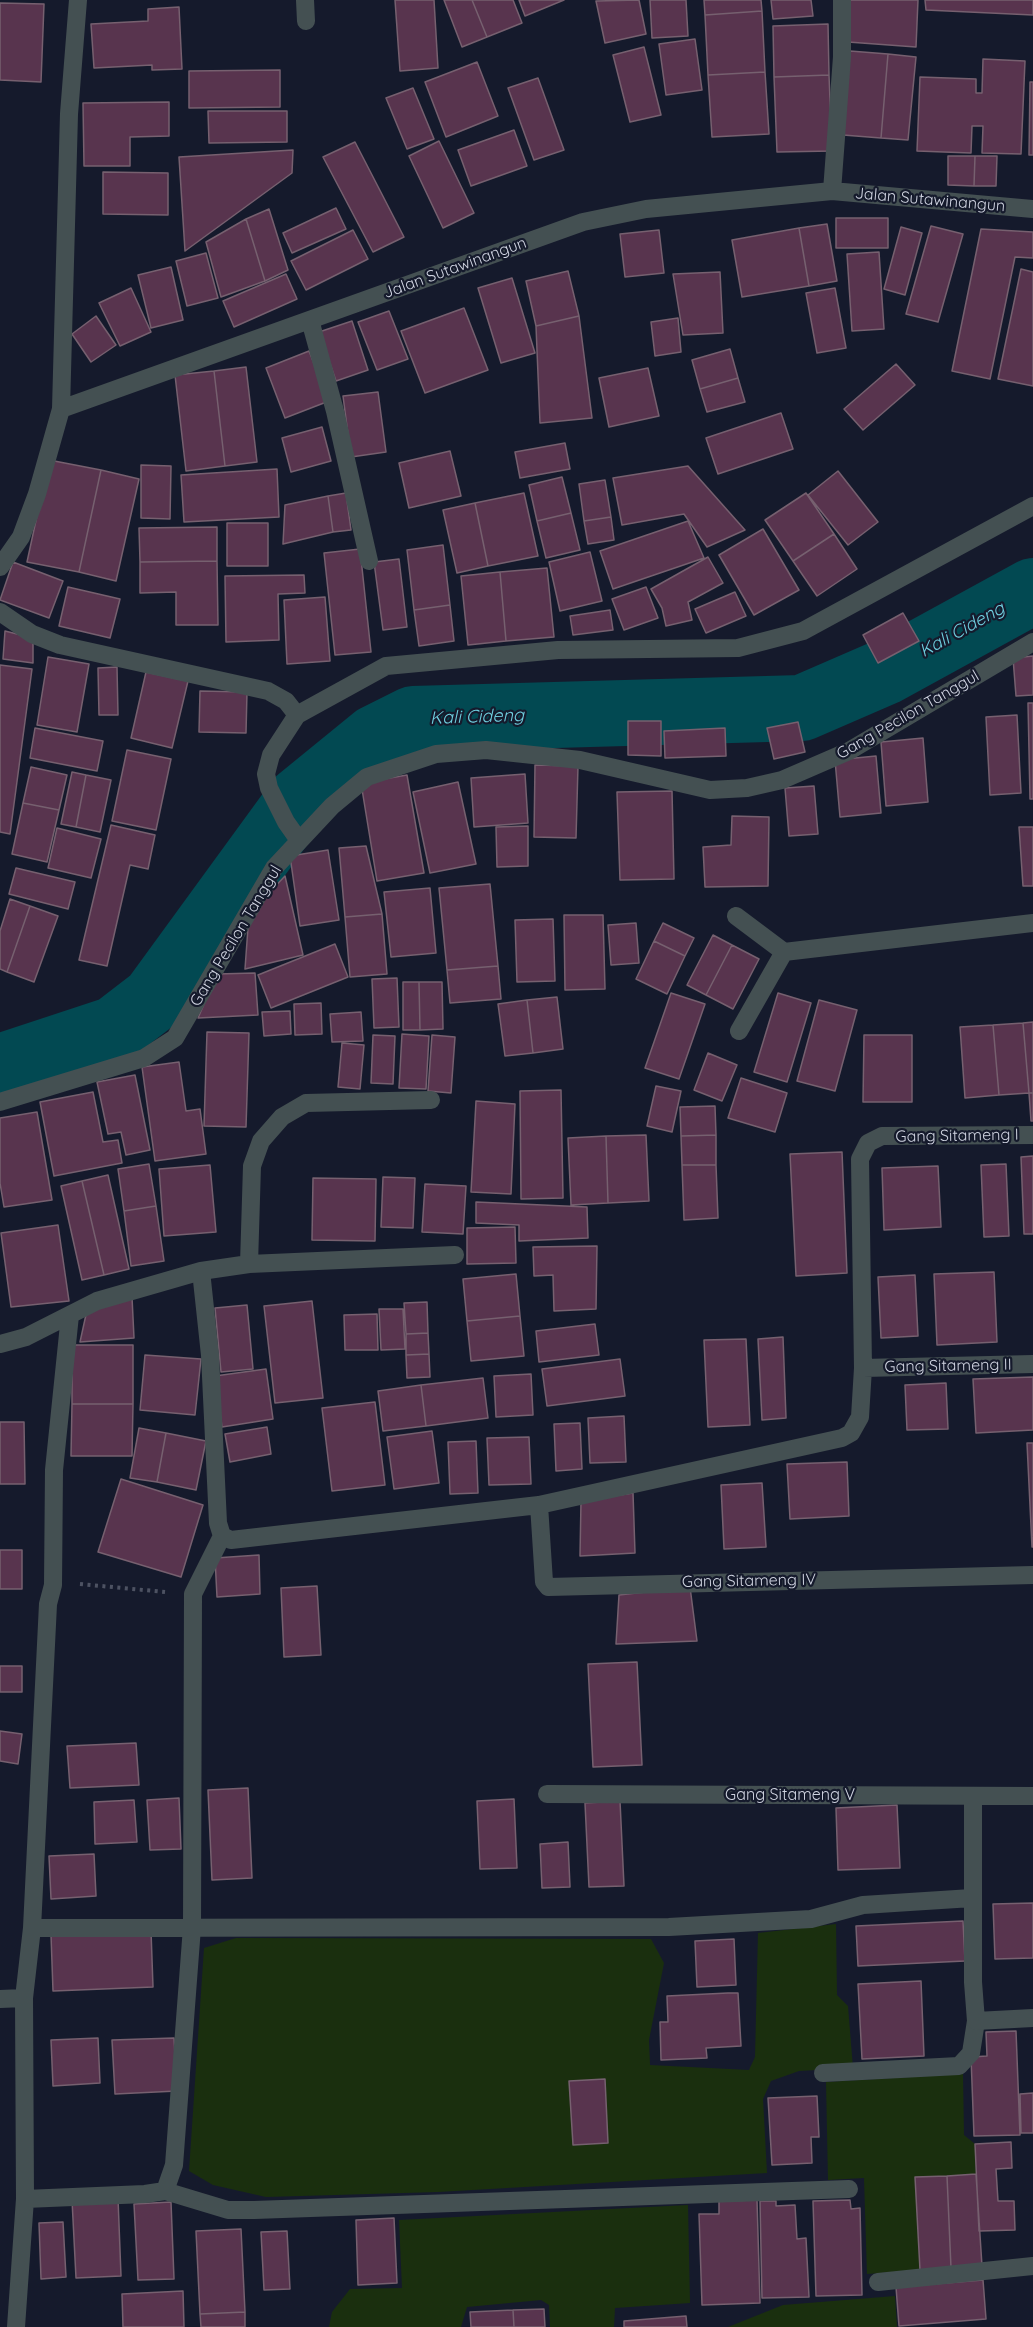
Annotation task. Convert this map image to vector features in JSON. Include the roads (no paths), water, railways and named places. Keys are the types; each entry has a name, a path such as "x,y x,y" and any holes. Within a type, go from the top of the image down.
{"street":[{"path":"0,567 21,537 37,494 62,409 69,114 78,0"},
{"path":"305,0 306,21"},
{"path":"832,191 842,57 842,0"},
{"name":"Jalan Sutawinangun","path":"62,409 583,222 646,209 832,191 1033,209"},
{"path":"310,320 335,411 369,561"},
{"path":"298,839 286,822 269,788 266,774 268,764 297,715 386,666 558,650 738,648 803,632 1033,506"},
{"path":"0,612 32,634 60,645 268,691 286,701 297,715"},
{"name":"Gang Pecilon Tanggul","path":"0,1102 144,1058 175,1038 274,868 298,839 332,806 367,777 436,754 486,750 580,760 710,790 747,788 782,780 849,751 1033,642"},
{"path":"736,916 784,951 1033,923"},
{"path":"739,1031 784,951"},
{"path":"249,1264 252,1166 261,1141 282,1116 306,1103 431,1100"},
{"name":"Gang Sitameng I","path":"863,1368 860,1159 868,1143 882,1136 1033,1135"},
{"path":"0,1344 10,1344 97,1301 201,1271 249,1264 455,1255"},
{"path":"165,2191 174,2165 192,1927 193,1594 222,1536 218,1523 208,1320 201,1271"},
{"path":"16,2327 9,2291 25,2199 24,1998 32,1928 48,1616 53,1585 54,1470 70,1315"},
{"name":"Gang Sitameng II","path":"863,1368 1033,1364"},
{"path":"222,1536 231,1540 539,1505 842,1438 858,1426 863,1368"},
{"name":"Gang Sitameng IV","path":"539,1505 544,1582 548,1587 1033,1575"},
{"name":"Gang Sitameng V","path":"546,1794 1033,1796"},
{"path":"823,2073 958,2066 971,2053 976,2021 972,1898 973,1796"},
{"path":"32,1928 669,1928 811,1919 863,1905 972,1898"},
{"path":"0,1999 24,1998"},
{"path":"976,2021 1033,2018"},
{"path":"25,2199 145,2194 165,2191 221,2209 246,2210 849,2189"},
{"path":"878,2282 1033,2266"}],"waterway":[{"name":"Kali Cideng","path":"0,1067 115,1029 154,999 299,800 375,738 413,719 802,708 885,672 1033,591"}]}
